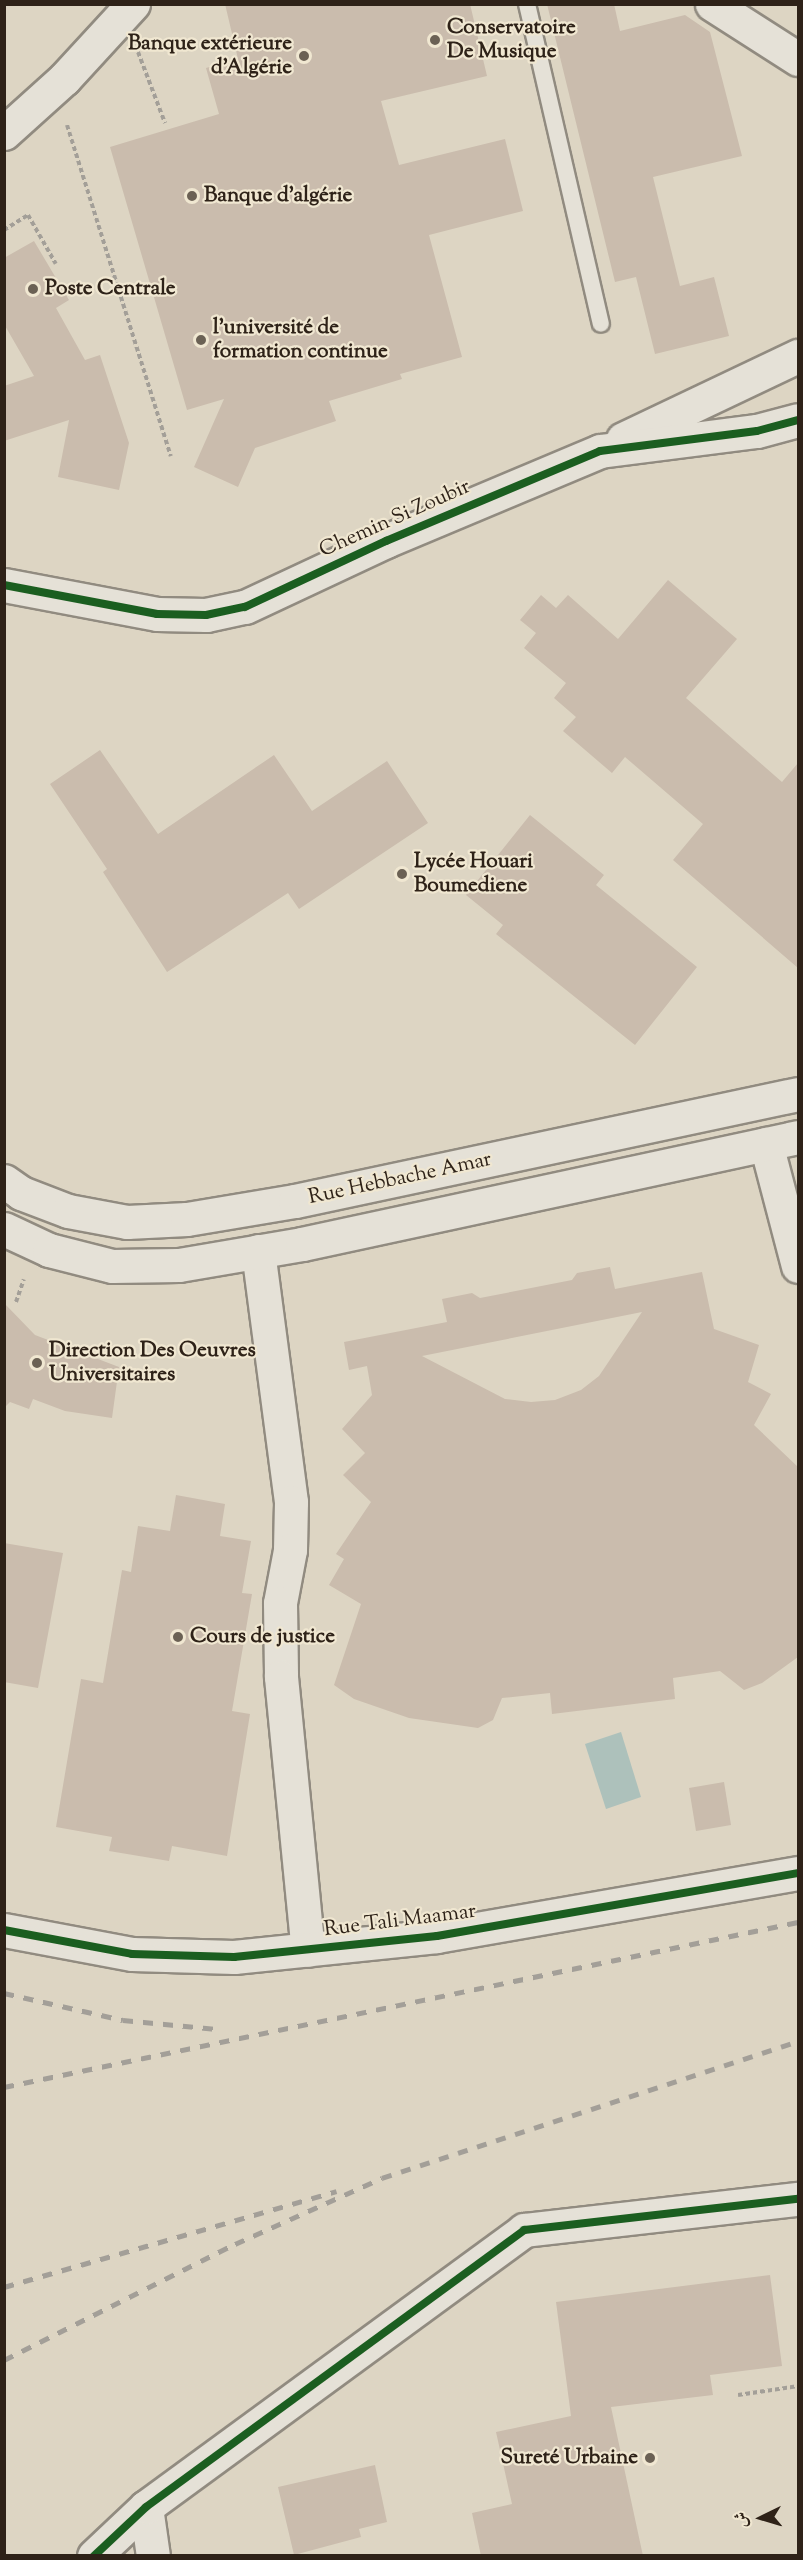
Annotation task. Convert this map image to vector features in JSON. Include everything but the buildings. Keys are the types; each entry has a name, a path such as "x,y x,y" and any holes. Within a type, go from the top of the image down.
{"street":[{"path":"4,133 56,87 133,4"},
{"path":"712,4 798,59"},
{"path":"600,451 798,356"},
{"name":"Chemin Si Zoubir","path":"4,585 157,614 206,615 245,607 386,541 600,451 757,431 798,420"},
{"name":"Rue Hebbache Amar","path":"4,1181 21,1193 68,1210 127,1222 188,1220 307,1199 798,1094"},
{"name":"Rue Hebbache Amar","path":"4,1229 49,1250 112,1266 179,1265 258,1251 798,1137"},
{"path":"766,1144 798,1266"},
{"path":"258,1251 291,1502 290,1551 280,1603 281,1677 308,1950"},
{"name":"Rue Tali Maamar","path":"4,1930 132,1954 234,1957 437,1936 798,1873"},
{"path":"94,2556 146,2507 524,2230 798,2199"},
{"path":"146,2507 153,2556"}],"lane":[{"path":"527,4 601,324"}],"path":[{"path":"56,87 171,456"},
{"path":"155,92 165,123"},
{"path":"4,230 28,215 56,264"},
{"path":"738,2396 798,2386"}],"water":[{"path":"621,1732 641,1797 606,1809 585,1744"}],"railway":[{"path":"4,2087 798,1922"},
{"path":"4,1993 123,2020 217,2029"},
{"path":"4,2360 235,2244 382,2178 798,2041"},
{"path":"4,2287 336,2191"}],"cycle path":[{"path":"4,585 157,614 206,615 245,607 386,541 600,451 757,431 798,420"},
{"path":"4,1930 132,1954 234,1957 437,1936 798,1873"},
{"path":"94,2556 146,2507 524,2230 798,2199"}],"place":[{"name":"Conservatoire De Musique","path":"435,40"},
{"name":"Banque extérieure d'Algérie","path":"304,56"},
{"name":"Banque d'algérie","path":"192,196"},
{"name":"Poste Centrale","path":"33,289"},
{"name":"l'université de formation continue","path":"201,340"},
{"name":"Lycée Houari Boumediene","path":"402,874"},
{"name":"Direction Des Oeuvres Universitaires","path":"37,1363"},
{"name":"Cours de justice","path":"178,1637"},
{"name":"Sureté Urbaine","path":"650,2458"}]}
